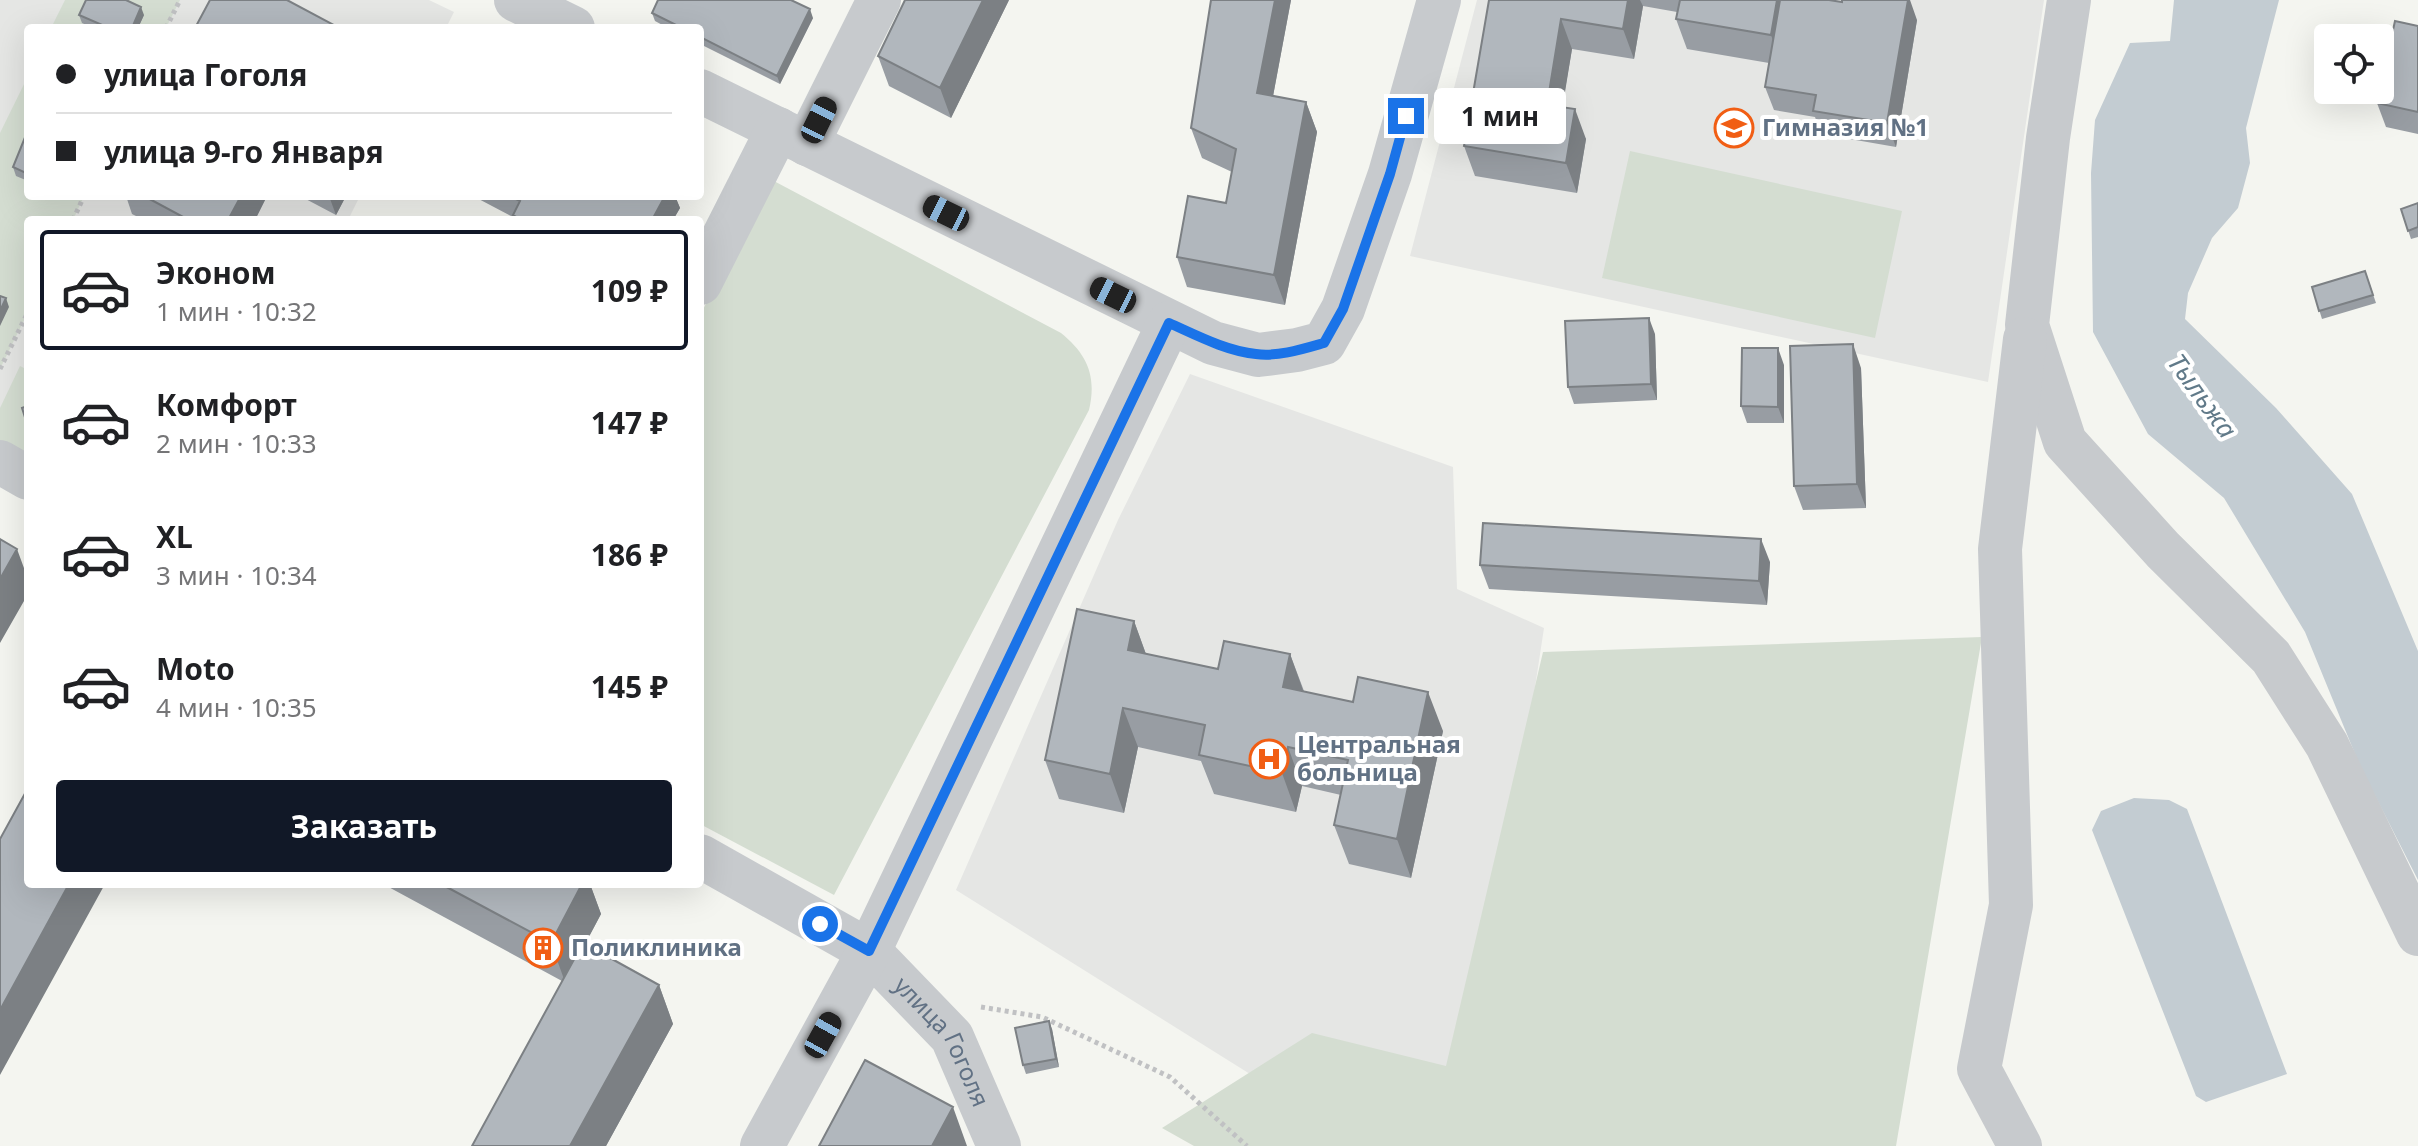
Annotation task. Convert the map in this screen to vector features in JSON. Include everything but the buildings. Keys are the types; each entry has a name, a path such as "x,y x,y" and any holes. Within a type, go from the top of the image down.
{"street":[{"path":"516,0 565,24"},
{"path":"704,277 879,0"},
{"path":"704,93 1169,323 1213,343 1258,355 1324,343 1343,309 1390,174 1439,0"},
{"path":"2020,1146 1979,1069 2011,905 2000,549 2048,138 2069,0"},
{"path":"762,1146 869,951 1169,323"},
{"path":"2027,325 2065,442 2163,550 2271,657 2327,745 2418,934"},
{"path":"0,462 24,476"},
{"name":"улица Гоголя","path":"704,858 869,951 952,1037 999,1146"}],"path":[{"path":"168,24 180,0"},
{"path":"0,369 24,320"},
{"path":"912,995 1042,1017 1170,1077 1247,1146"}],"shaded area":[{"path":"0,0 429,0 454,12 448,24 24,24 24,200 358,200 350,216 24,216 24,454 0,440"},
{"path":"65,0 180,0 168,24 53,24"},
{"name":"Гимназия №1","path":"1477,0 2044,0 1988,382 1410,256"},
{"path":"24,84 24,200 82,200 75,216 24,216 24,320 0,369 0,133"},
{"path":"1630,151 1902,211 1875,338 1602,278"},
{"path":"772,180 1061,333 1077,349 1091,376 1089,410 834,895 704,826 704,308"},
{"path":"20,366 24,368 24,454 0,440 0,408"},
{"name":"Центральная больница","path":"1190,374 1453,467 1457,589 1544,628 1469,1119 1365,1146 956,890 1118,520"},
{"path":"1982,637 1896,1146 1194,1146 1162,1128 1312,1033 1446,1066 1543,652"}],"water":[{"name":"Тыльжа","path":"2174,0 2279,0 2246,128 2250,163 2238,208 2212,238 2188,293 2185,319 2276,408 2352,494 2418,651 2418,880 2360,766 2305,632 2224,498 2148,434 2093,332 2091,173 2095,120 2130,43 2170,41"},
{"path":"2134,798 2169,800 2187,809 2287,1074 2206,1102 2196,1096 2092,830 2101,811"}],"place":[{"name":"Гимназия №1","path":"1734,128"},
{"name":"Центральная больница","path":"1269,759"},
{"name":"Поликлиника","path":"543,948"}],"route":[{"path":"820,924 869,951 1169,323 1213,343 1258,355 1324,343 1343,309 1390,174 1406,116"}]}
